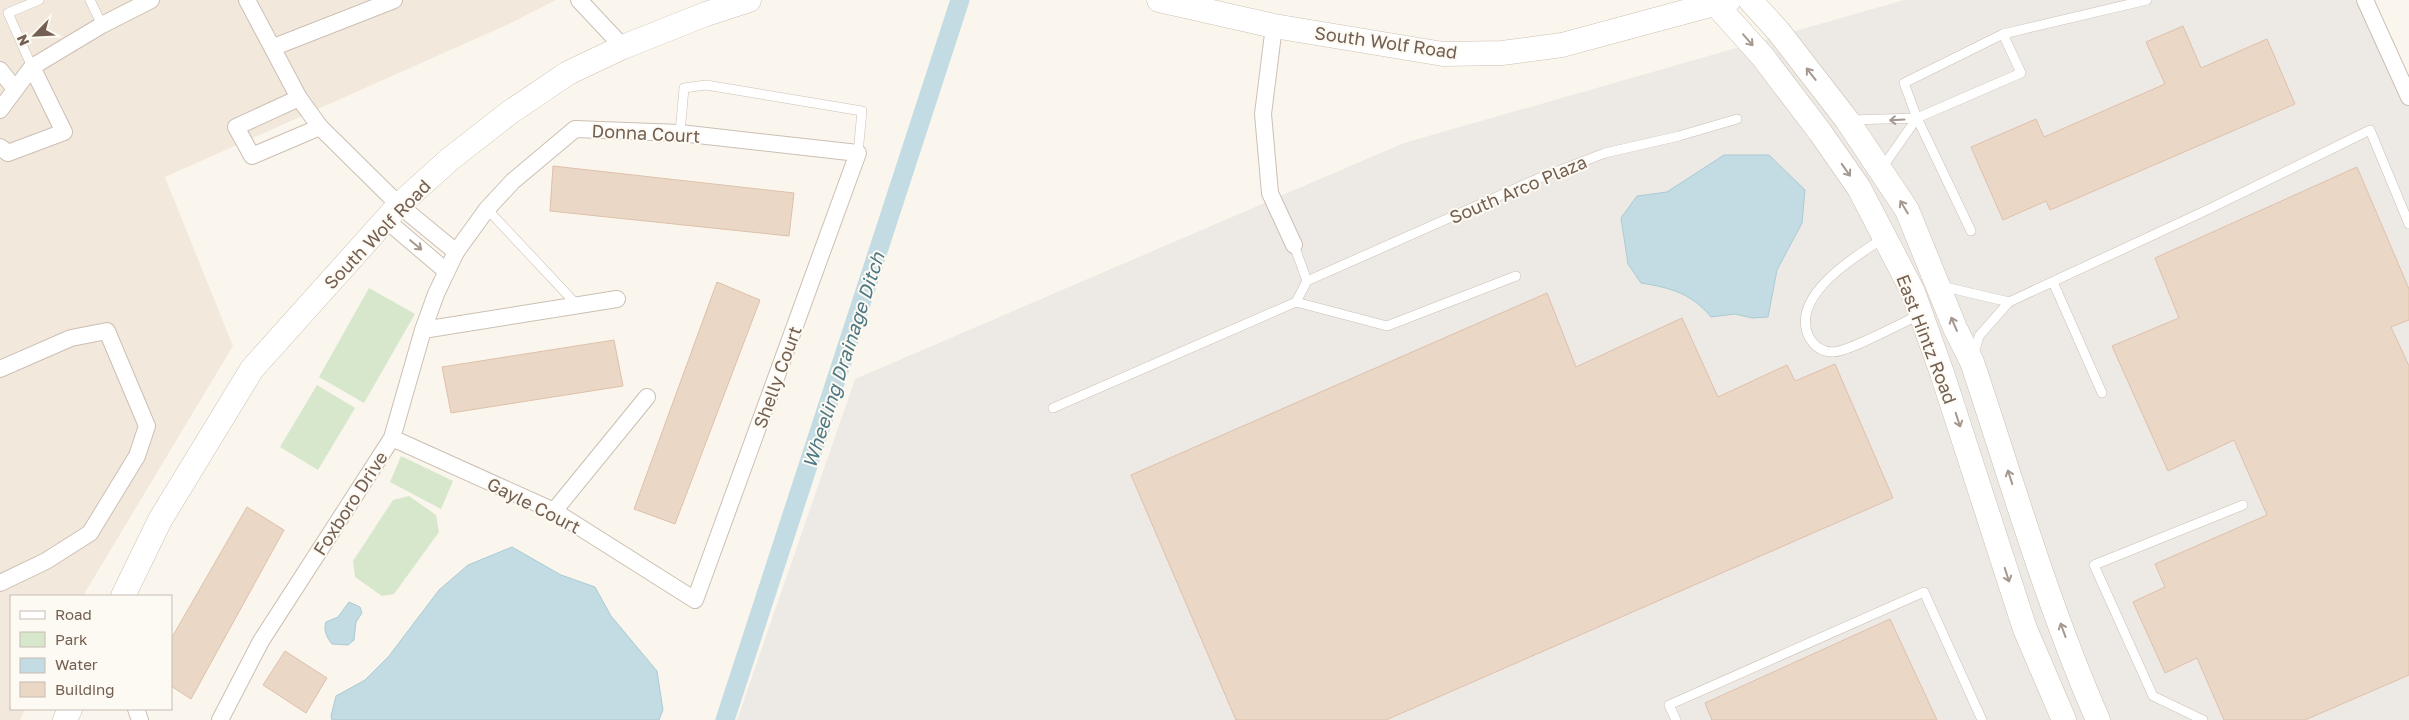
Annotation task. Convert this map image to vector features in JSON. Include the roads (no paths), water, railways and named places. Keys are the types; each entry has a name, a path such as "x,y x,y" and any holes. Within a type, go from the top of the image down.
{"main road":[{"name":"South Wolf Road","path":"123,595 160,520 252,369 393,213 450,159 509,112 568,74 623,47 706,14 749,0"},
{"name":"South Wolf Road","path":"1159,0 1274,26 1443,54 1502,53 1562,44 1719,1"},
{"name":"East Hintz Road","path":"1750,0 1847,120 1906,210 1972,362 2046,584 2079,676 2098,720"},
{"name":"East Hintz Road","path":"1719,1 1820,132 1859,188 1913,292 1942,373 2025,629 2064,720"}],"street":[{"path":"0,110 32,67 102,25 151,0"},
{"path":"247,0 274,47 299,98 320,127 393,213 446,271"},
{"path":"274,47 394,0"},
{"path":"578,0 623,47"},
{"path":"2365,0 2409,97"},
{"path":"1274,26 1263,114 1270,193 1294,245"},
{"path":"0,147 8,153 64,132 32,67"},
{"path":"0,70 15,89"},
{"path":"299,98 236,127 252,156 320,127"},
{"name":"Donna Court","path":"456,252 487,209 513,181 575,129 680,133 858,153"},
{"name":"Shelly Court","path":"695,600 858,153"},
{"path":"393,213 456,252"},
{"name":"Foxboro Drive","path":"220,720 261,642 392,438 423,330 446,271 456,252"},
{"path":"423,330 617,299"},
{"path":"0,369 71,338 107,331 147,426 137,456 90,533 46,561 0,583"},
{"path":"554,512 646,397"},
{"name":"Gayle Court","path":"392,438 554,512 695,600"}],"lane":[{"path":"32,67 8,13 39,0"},
{"path":"90,0 102,25"},
{"path":"1971,231 1917,118 1904,83 2003,34 2147,0"},
{"path":"1847,120 1917,118 2021,73 2003,34"},
{"path":"680,133 684,88 706,85 862,112 858,153"},
{"path":"1881,170 1917,118"},
{"name":"South Arco Plaza","path":"1307,281 1537,179 1605,153 1679,136 1737,119"},
{"path":"1972,362 1979,336 2009,302 2207,210 2370,130 2409,224"},
{"path":"487,209 578,306"},
{"path":"1884,238 1850,260 1822,286 1807,312 1806,325 1808,335 1814,346 1824,351 1842,351 1921,313"},
{"path":"1294,245 1307,281 1296,302"},
{"path":"1053,408 1296,302 1388,326 1516,276"},
{"path":"2053,282 2102,392"},
{"path":"1938,286 2009,302"},
{"path":"2203,720 2153,696 2094,566 2243,505"},
{"path":"1676,720 1669,705 1924,592 1982,720"}],"water":[{"path":"1724,155 1769,155 1805,190 1802,223 1777,270 1768,317 1752,318 1735,314 1711,317 1696,302 1680,293 1641,283 1628,264 1621,218 1637,196 1667,192"},
{"path":"512,547 561,575 595,587 611,616 657,671 663,710 659,720 332,720 331,716 336,696 365,680 389,656 439,590 468,565"},
{"path":"349,602 360,607 362,613 356,622 354,640 348,645 332,644 326,634 326,622 338,617"}],"waterway":[{"name":"Wheeling Drainage Ditch","path":"725,720 960,0"}]}
